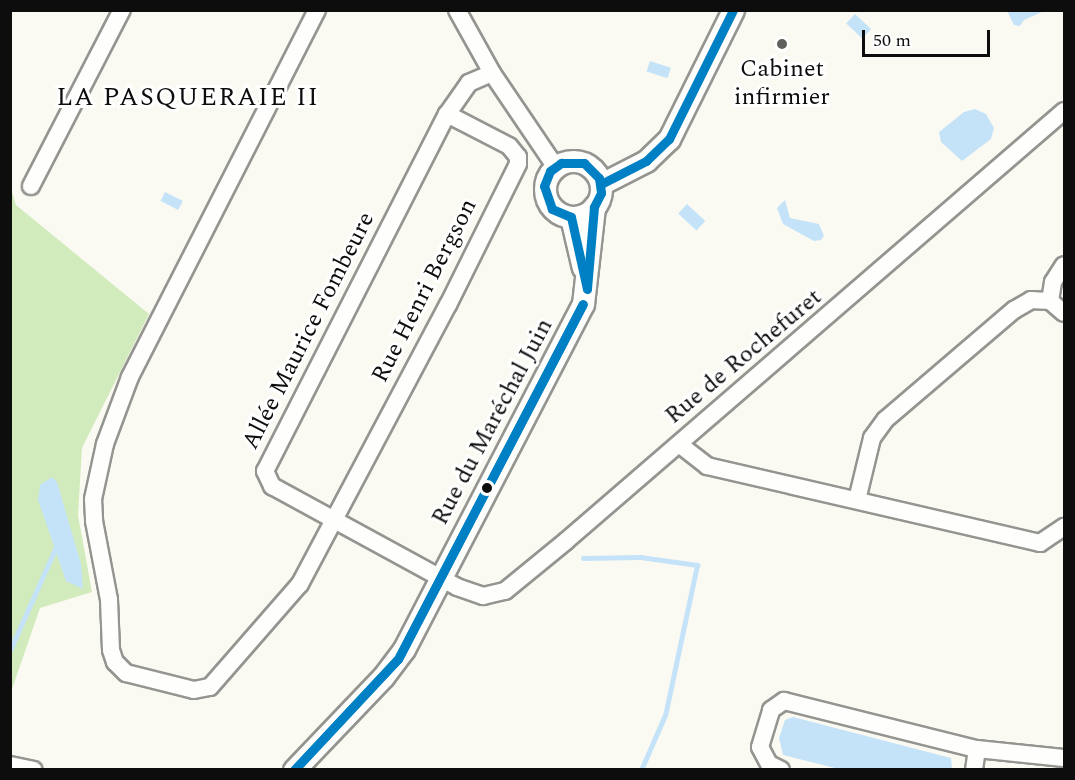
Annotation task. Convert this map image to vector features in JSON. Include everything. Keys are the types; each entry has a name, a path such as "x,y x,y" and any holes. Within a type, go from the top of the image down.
{"street":[{"path":"31,186 122,10"},
{"path":"317,10 115,413 93,499 109,600 111,650 121,669 194,690 210,687 292,596 334,521"},
{"path":"457,10 492,74 555,166"},
{"path":"601,184 646,161 669,139 733,10"},
{"name":"Allée Maurice Fombeure","path":"442,577 272,486 265,476 267,464 447,114 469,83 492,74"},
{"name":"Rue de Rochefuret","path":"442,577 476,595 505,591 1065,111"},
{"name":"Rue Henri Bergson","path":"334,521 518,164 518,157 509,146 447,114"},
{"path":"573,160 584,163 596,172 601,184 594,207 571,217 552,209 545,197 546,178 555,166 573,160"},
{"name":"Rue du Maréchal Juin","path":"294,770 398,659 442,577 583,304 587,289 594,207"},
{"path":"571,217 587,289"},
{"path":"1050,301 1053,282 1065,265"},
{"path":"857,500 872,438 885,420 1014,310 1031,300 1050,301 1065,313"},
{"path":"679,444 707,466 1040,543 1065,527"},
{"path":"781,770 769,764 760,747 771,710 784,701 977,749 1065,758"},
{"path":"974,770 977,749"},
{"path":"10,765 33,770"}],"green space":[{"path":"10,185 16,205 149,314 82,448 78,515 92,592 40,608 11,692"}],"water":[{"path":"1007,10 1044,11 1024,20 1020,26 1014,25"},
{"path":"855,14 871,29 862,39 846,24"},
{"path":"650,61 671,68 668,78 647,71"},
{"path":"975,109 986,114 994,128 991,139 962,161 941,142 939,132 964,112"},
{"path":"165,192 183,201 178,210 160,201"},
{"path":"785,200 790,218 819,224 824,236 821,240 814,241 783,224 777,208"},
{"path":"687,204 705,221 696,231 678,214"},
{"path":"52,477 57,482 81,564 83,589 66,581 38,500 40,485"},
{"path":"793,717 951,758 952,769 839,769 783,755 779,738 785,720"}],"waterway":[{"path":"10,650 58,542"},
{"path":"583,558 640,557 697,565 665,715 641,770"}],"transit line":[{"path":"601,184 646,161 669,139 733,10"},
{"path":"561,163 584,163 599,178 601,193 594,207 587,289 571,217 552,209 544,186 550,171 561,163"},
{"path":"398,659 583,304"},
{"path":"398,659 583,304"},
{"path":"294,770 398,659"},
{"path":"294,770 398,659"}],"place":[{"name":"Cabinet infirmier","path":"782,44"}],"district":[{"name":"LA PASQUERAIE II","path":"188,98"}]}
